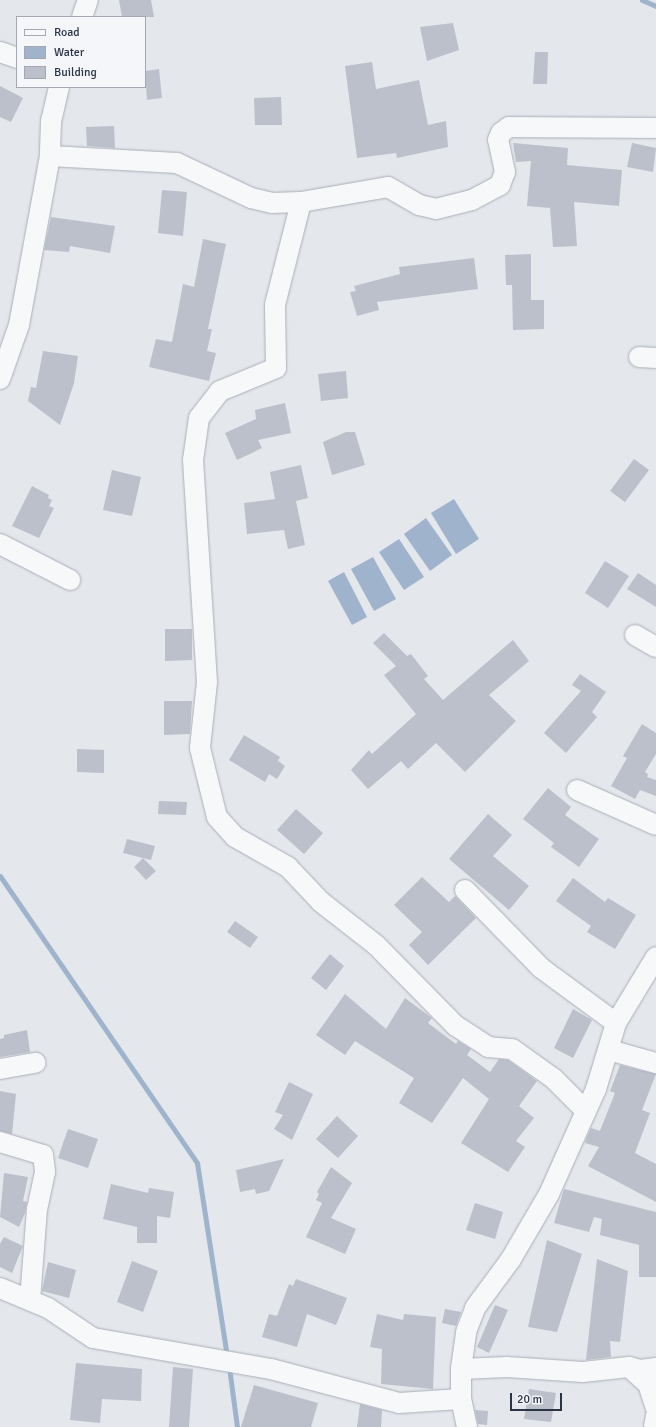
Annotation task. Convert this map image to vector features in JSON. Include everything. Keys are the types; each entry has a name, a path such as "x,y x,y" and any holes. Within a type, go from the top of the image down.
{"street":[{"path":"82,16 88,0"},
{"path":"0,52 16,58"},
{"path":"2,370 19,325 50,156 51,122 59,88"},
{"path":"50,156 177,163 251,198 272,203 301,202 388,187 419,205 436,209 472,200 500,185 505,172 498,140 501,133 509,128 656,128"},
{"path":"301,202 275,305 276,368 220,391 199,418 193,460 207,682 200,748 217,817 235,837 288,867 320,902 376,946 456,1026 488,1047 512,1049 554,1079 586,1111"},
{"path":"0,544 70,580"},
{"path":"635,635 656,647"},
{"path":"577,790 656,825"},
{"path":"465,890 541,968 616,1023"},
{"path":"467,1427 461,1399 461,1369 466,1332 475,1308 510,1259 549,1194 586,1111 609,1050 616,1023 656,957"},
{"path":"609,1050 656,1063"},
{"path":"0,1069 35,1063"},
{"path":"0,1142 43,1155 45,1172 37,1210 30,1300"},
{"path":"0,1288 48,1308 93,1338 271,1369 399,1403 461,1399"},
{"path":"461,1369 507,1367 583,1372 629,1367 640,1370 656,1368"},
{"path":"629,1367 648,1384 656,1408"},
{"path":"654,1427 656,1416"}],"water":[{"path":"454,499 479,539 456,554 431,513"},
{"path":"426,518 452,555 430,571 404,534"},
{"path":"399,539 424,577 404,590 379,552"},
{"path":"373,557 396,599 374,611 351,569"},
{"path":"344,572 367,617 352,625 328,581"}],"building":[{"path":"119,0 151,0 154,17 122,16"},
{"path":"453,23 459,50 427,61 420,27"},
{"path":"535,52 548,52 547,84 533,84"},
{"path":"372,62 376,89 419,80 428,125 446,121 448,147 397,158 396,153 357,158 345,66"},
{"path":"159,69 162,98 147,100 146,71"},
{"path":"0,86 23,98 11,122 0,117"},
{"path":"281,97 282,125 255,125 254,98"},
{"path":"114,126 115,148 87,146 86,127"},
{"path":"513,143 568,148 567,165 622,170 619,206 574,202 577,246 553,247 550,208 527,206 531,161 516,162"},
{"path":"632,143 656,148 653,172 627,167"},
{"path":"162,190 187,192 183,236 158,233"},
{"path":"51,217 115,226 110,253 70,246 69,252 44,250"},
{"path":"203,239 226,244 208,329 212,329 207,351 216,353 209,381 149,367 156,339 172,342 183,284 194,287"},
{"path":"531,254 531,300 544,300 544,329 513,330 512,285 506,285 505,255"},
{"path":"474,258 478,289 377,302 379,310 357,316 350,292 356,291 354,286 400,274 399,267"},
{"path":"43,351 78,356 74,383 60,425 28,401 31,387 36,388"},
{"path":"346,371 348,398 321,401 318,374"},
{"path":"285,403 291,433 258,440 262,448 237,460 225,433 256,419 255,410"},
{"path":"346,432 355,432 365,465 332,475 323,442"},
{"path":"634,459 649,470 625,502 610,491"},
{"path":"301,465 308,498 296,501 305,545 288,549 284,530 247,534 244,503 275,499 270,472"},
{"path":"112,470 141,477 132,516 103,510"},
{"path":"32,486 49,495 48,498 52,500 49,506 54,508 39,538 12,526"},
{"path":"605,561 629,576 608,608 585,593"},
{"path":"638,573 656,585 656,607 627,589"},
{"path":"165,629 192,629 192,660 165,661"},
{"path":"384,633 407,656 411,654 428,676 424,679 443,700 513,640 529,661 489,695 516,721 465,772 436,743 408,769 401,761 368,789 351,770 369,750 372,754 416,714 384,675 396,666 373,643"},
{"path":"580,674 606,692 592,712 597,717 566,753 544,733 581,691 572,685"},
{"path":"164,701 192,701 190,734 164,735"},
{"path":"642,724 656,733 656,754 645,772 648,774 647,777 656,780 656,796 640,790 635,799 611,786 627,758 623,756"},
{"path":"244,735 280,757 278,761 285,766 277,779 269,774 265,782 229,760"},
{"path":"77,749 104,750 104,773 77,772"},
{"path":"548,788 571,807 565,815 599,839 579,867 551,847 554,843 523,819"},
{"path":"159,801 187,802 186,815 158,814"},
{"path":"296,809 323,833 304,854 277,830"},
{"path":"488,814 512,835 493,856 529,886 509,910 449,859"},
{"path":"127,839 155,846 151,860 123,853"},
{"path":"143,858 156,871 146,880 134,867"},
{"path":"422,877 449,902 455,896 476,918 428,965 409,945 422,932 394,905"},
{"path":"573,878 605,902 608,898 636,915 615,949 587,932 591,926 556,901"},
{"path":"235,921 258,937 250,948 227,932"},
{"path":"330,954 344,966 326,990 311,978"},
{"path":"345,994 386,1029 405,998 432,1018 428,1023 456,1044 458,1041 471,1049 467,1055 490,1072 499,1059 508,1060 537,1081 519,1106 534,1118 516,1141 525,1147 508,1172 461,1143 489,1099 463,1078 432,1123 399,1103 414,1078 355,1041 345,1055 316,1035"},
{"path":"573,1009 592,1020 573,1058 554,1048"},
{"path":"27,1030 30,1052 0,1057 0,1039 4,1038 4,1035"},
{"path":"620,1065 656,1074 642,1110 650,1113 635,1153 656,1164 656,1202 588,1166 599,1147 585,1143 591,1128 600,1131 615,1093 610,1091"},
{"path":"289,1082 313,1094 292,1140 274,1129 283,1115 275,1112"},
{"path":"0,1091 16,1094 12,1134 0,1131"},
{"path":"337,1116 358,1136 338,1158 316,1139"},
{"path":"68,1129 98,1139 88,1168 58,1158"},
{"path":"284,1159 269,1191 256,1194 255,1189 240,1192 236,1170"},
{"path":"331,1167 352,1183 331,1218 356,1229 345,1254 306,1237 322,1203 316,1200 319,1194 317,1192"},
{"path":"4,1173 28,1177 23,1201 27,1202 25,1213 19,1227 0,1217"},
{"path":"111,1184 148,1193 149,1188 174,1192 170,1218 157,1216 157,1243 137,1243 137,1227 103,1219"},
{"path":"564,1189 656,1212 656,1277 639,1277 639,1245 600,1235 602,1219 594,1217 589,1232 554,1223"},
{"path":"475,1203 503,1212 495,1239 466,1230"},
{"path":"4,1237 23,1246 12,1273 0,1267 0,1244"},
{"path":"547,1240 582,1254 557,1332 528,1327"},
{"path":"597,1259 628,1271 620,1342 610,1341 611,1357 586,1360"},
{"path":"132,1261 158,1271 143,1312 117,1302"},
{"path":"48,1262 76,1270 69,1298 42,1291"},
{"path":"296,1279 347,1298 336,1325 307,1314 297,1347 262,1337 269,1314 277,1316 289,1284 293,1286"},
{"path":"495,1305 508,1310 489,1353 477,1347"},
{"path":"445,1309 461,1312 456,1326 442,1323"},
{"path":"377,1314 403,1320 404,1314 436,1317 433,1389 381,1384 382,1349 370,1347"},
{"path":"76,1363 142,1369 141,1401 102,1399 100,1423 70,1420"},
{"path":"173,1367 193,1369 189,1427 169,1427"},
{"path":"254,1385 318,1403 311,1427 241,1427"},
{"path":"529,1389 556,1393 551,1422 524,1419"},
{"path":"360,1404 382,1410 381,1427 357,1427"},
{"path":"475,1410 488,1411 487,1425 478,1424"}],"waterway":[{"path":"642,0 656,6"},
{"path":"0,876 197,1163 227,1357"},
{"path":"229,1367 237,1427"}]}
